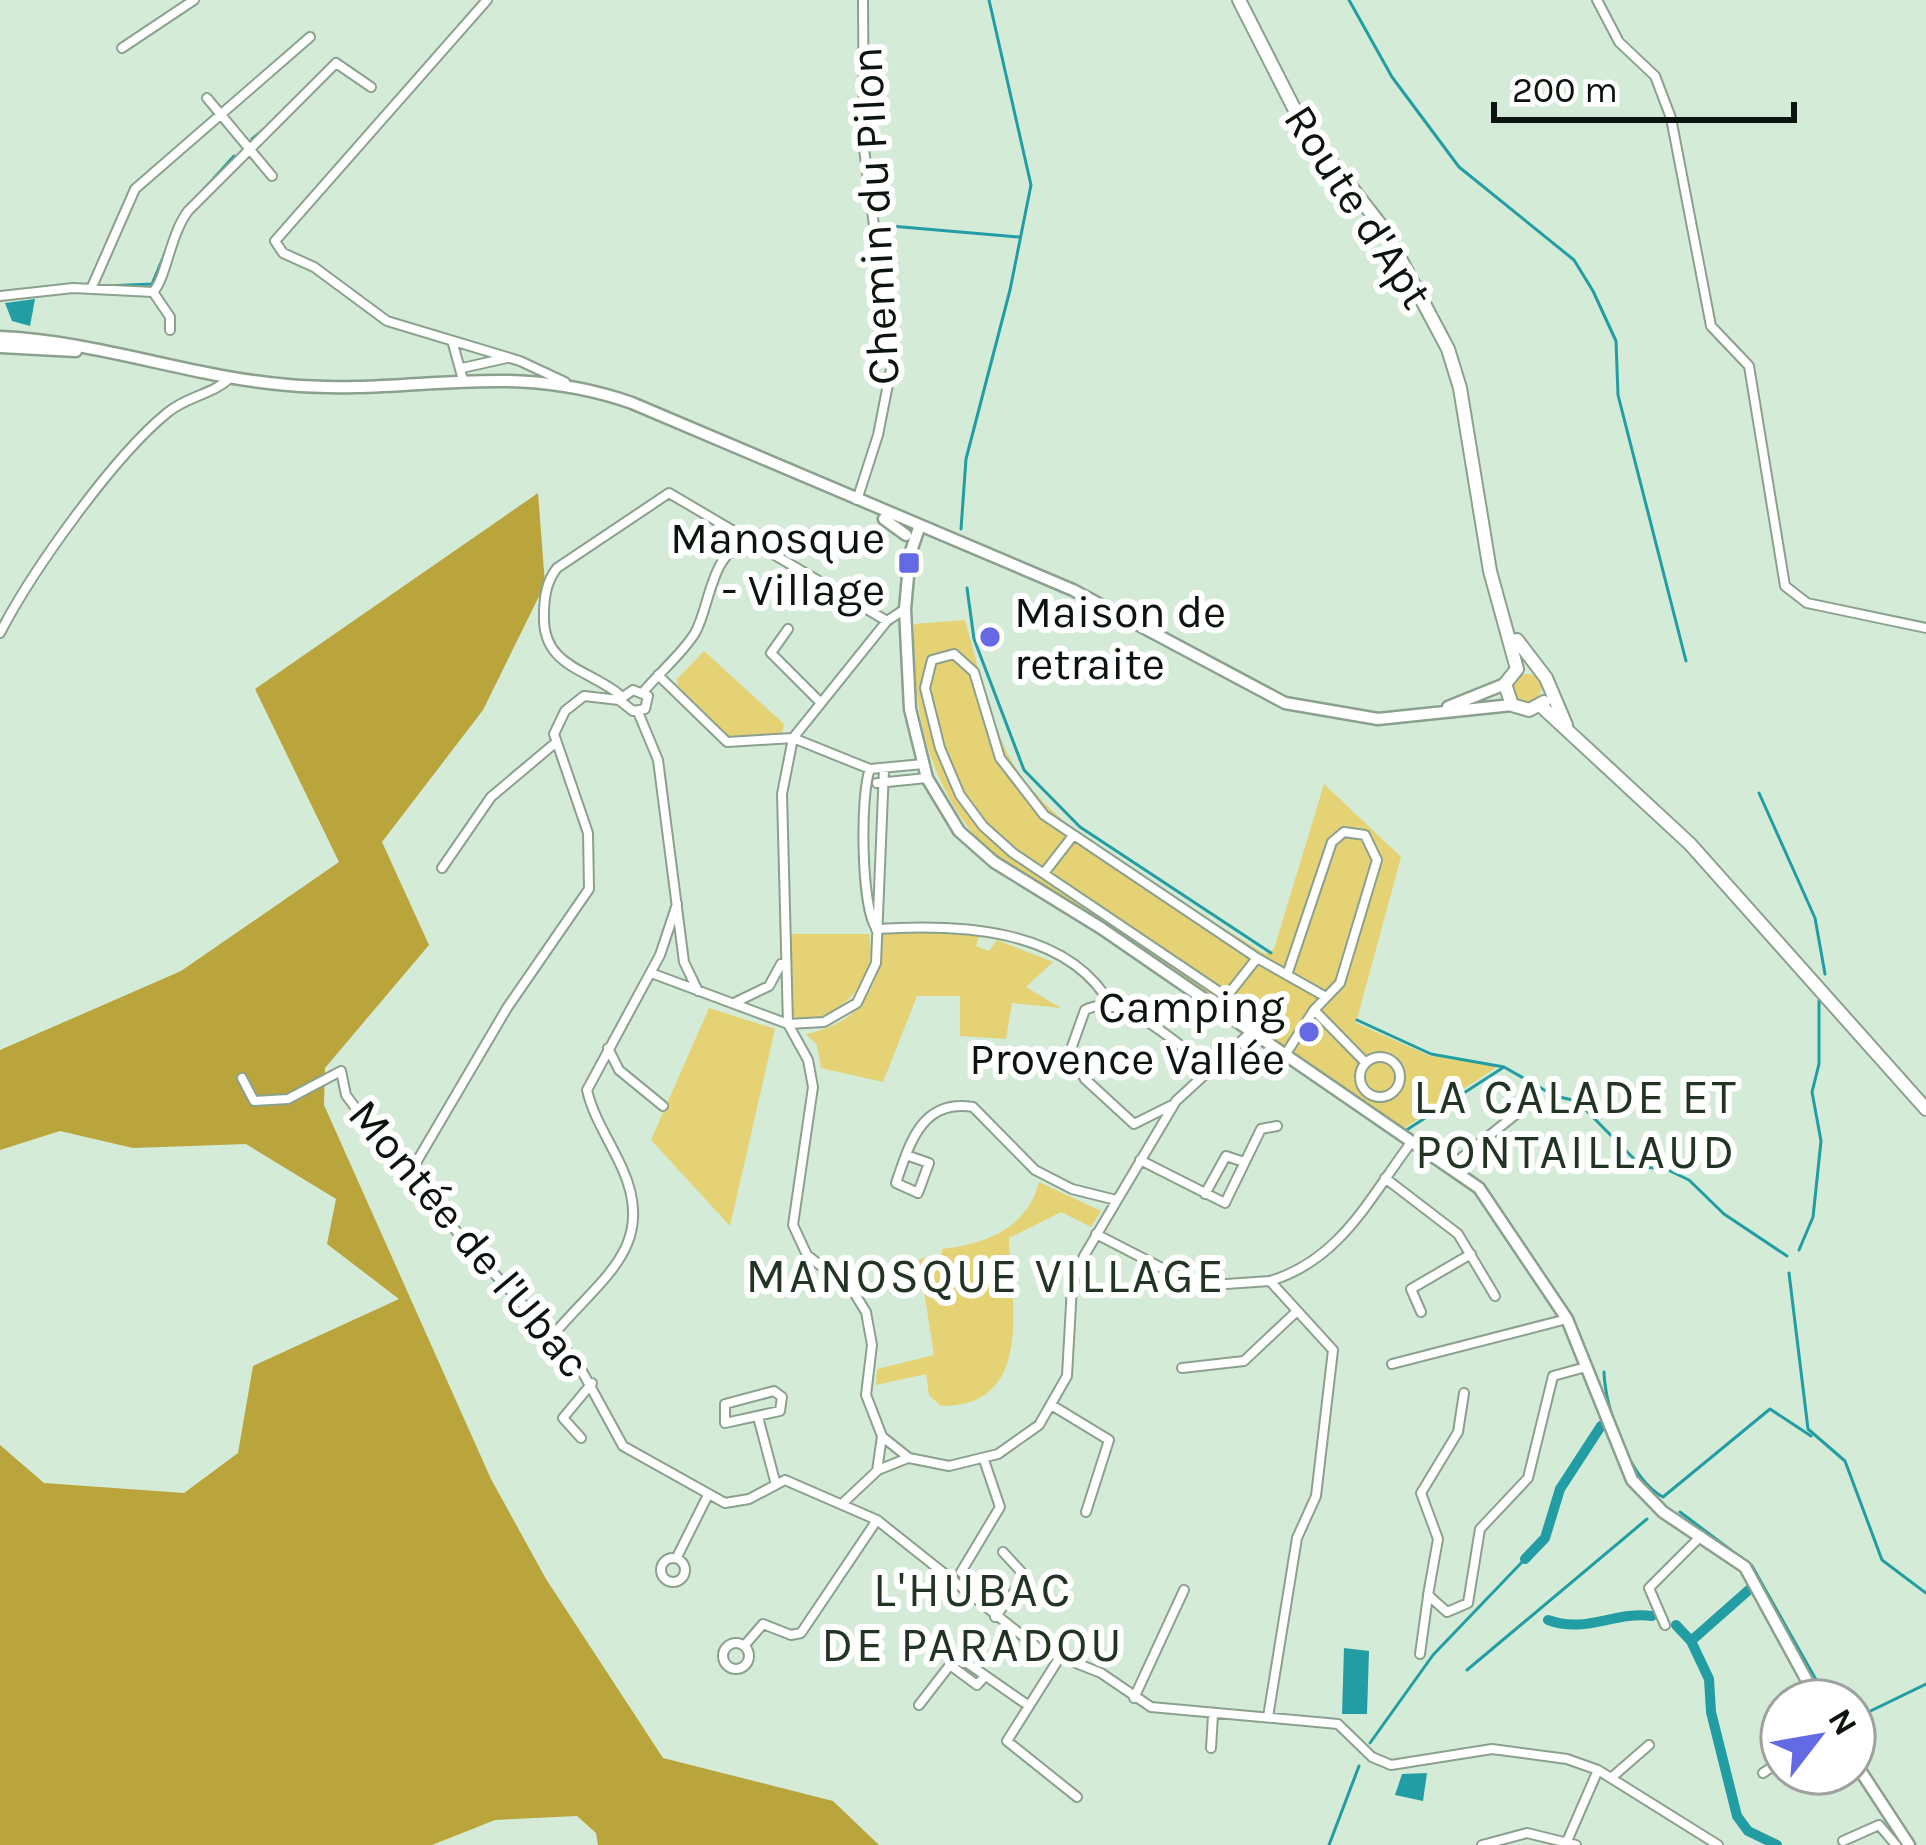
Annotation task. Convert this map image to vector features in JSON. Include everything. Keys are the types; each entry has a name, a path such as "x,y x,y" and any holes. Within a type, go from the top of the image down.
{"main road":[{"name":"Route d'Apt","path":"1239,0 1302,124 1386,232 1448,349 1460,388 1490,571 1517,668"},
{"path":"0,344 55,340 230,378 347,387 462,374 565,382 632,403 856,500 911,529 1073,590 1285,703 1365,719 1540,706"},
{"path":"0,344 122,355"},
{"path":"911,529 905,609 907,687 923,764 951,820 984,855 1101,928 1410,1144 1450,1167 1494,1205 1567,1319 1632,1480 1663,1512 1750,1574 1805,1677"},
{"name":"Route d'Apt","path":"1508,628 1536,668"},
{"path":"1428,714 1505,684 1517,668 1536,668 1569,732"},
{"path":"1505,684 1512,705"},
{"path":"1540,706 1548,684"},
{"path":"1540,706 1703,858 1926,1109"},
{"path":"1877,1797 1909,1845"}],"street":[{"path":"122,48 194,0"},
{"path":"487,0 369,138 275,237 283,253 320,271 368,310 452,343 510,358 565,382"},
{"name":"Chemin du Pilon","path":"856,500 878,435 892,364 864,149 863,0"},
{"path":"1597,0 1619,43 1655,76 1671,118 1711,326 1748,366 1785,586 1807,604 1926,628"},
{"path":"91,289 132,193 310,37"},
{"path":"153,292 182,218 336,63 371,87"},
{"path":"207,98 272,176"},
{"path":"0,296 91,289 153,292"},
{"path":"153,292 170,317 170,330"},
{"path":"452,343 462,374 510,358"},
{"path":"0,633 49,554 146,432 182,402 215,390 230,378"},
{"path":"699,992 686,969 657,754 638,712 574,670 548,645 544,618 552,573 669,493 887,621"},
{"path":"410,1173 507,1008 589,889 590,840 554,744 556,725 575,701 595,694 620,698 644,691 695,632 708,585 742,543 753,541"},
{"path":"877,1471 882,1436 866,1395 872,1345 864,1306 850,1288 807,1255 794,1229 793,1207 813,1087 808,1060 788,1024 781,812 793,738 887,621 905,609"},
{"path":"788,629 771,652 819,701"},
{"path":"1257,958 1231,991 1221,993 994,837 955,785 927,702 925,672 932,660 954,654 971,666 991,738 1034,805 1072,837 1257,958 1326,997"},
{"path":"658,675 727,742 793,738 859,765 880,784"},
{"path":"638,712 649,703 644,691"},
{"path":"442,868 454,842 490,797 554,744"},
{"path":"869,772 923,764"},
{"path":"651,973 788,1024 824,1022 861,998 876,969 884,769"},
{"path":"869,772 868,912 876,929"},
{"path":"880,784 928,778"},
{"path":"1283,1057 1314,1010 1340,983 1376,864 1373,845 1365,835 1344,832 1331,842 1288,972"},
{"path":"1044,873 1072,837"},
{"path":"554,1334 626,1248 637,1228 632,1192 588,1095 608,1048 651,973 677,904"},
{"path":"876,929 964,925 1053,954 1091,981 1112,1007"},
{"path":"667,934 680,934"},
{"path":"733,1003 769,986 783,957"},
{"path":"1212,1070 1136,1016 1112,1007 1091,1006 1079,1018 1070,1052 1078,1071 1134,1124 1176,1102 1212,1070 1250,1034"},
{"path":"1314,1010 1365,1062"},
{"path":"608,1048 619,1070 664,1106"},
{"path":"1376,1056 1394,1063 1397,1087 1388,1095 1370,1094 1360,1079 1365,1062 1376,1056"},
{"name":"Montée de l'Ubac","path":"242,1078 254,1101 269,1104 301,1094 340,1070 349,1099 472,1251 554,1334 592,1383 622,1446 708,1496"},
{"path":"882,1436 909,1458 943,1466 984,1460 1032,1432 1053,1406 1070,1360 1072,1286 1096,1234 1176,1102"},
{"path":"908,1151 929,1163 918,1193 896,1184 908,1151 920,1124 954,1105 974,1108 1035,1170 1072,1189 1116,1200"},
{"path":"1450,1167 1515,1115"},
{"path":"1140,1160 1226,1202 1262,1128 1277,1126"},
{"path":"1096,1234 1197,1286 1270,1281 1326,1255 1410,1144"},
{"path":"1205,1194 1225,1157 1244,1162"},
{"path":"1385,1178 1456,1232 1495,1296"},
{"path":"1421,1312 1411,1289 1471,1254"},
{"path":"1268,1717 1298,1535 1316,1496 1335,1360 1333,1350 1270,1281"},
{"path":"1182,1369 1244,1361 1296,1312"},
{"path":"1392,1364 1567,1319"},
{"path":"1428,1595 1447,1612 1467,1605 1480,1528 1528,1478 1553,1376 1586,1367"},
{"path":"580,1438 563,1418 592,1383"},
{"path":"778,1392 781,1410 758,1418 728,1425 722,1408 778,1392"},
{"path":"1420,1654 1438,1539 1421,1490 1458,1432 1464,1393"},
{"path":"1053,1406 1109,1440 1086,1512"},
{"path":"758,1418 775,1481"},
{"path":"844,1502 877,1471 909,1458"},
{"path":"961,1572 1000,1507 984,1460"},
{"path":"677,1557 708,1496 736,1503 775,1481 788,1480 877,1520 995,1617 1058,1660 1101,1672 1134,1698 1158,1709 1342,1725 1372,1757 1391,1765 1498,1749 1547,1755 1598,1770 1718,1845"},
{"path":"744,1646 763,1624 793,1635 801,1633 877,1520"},
{"path":"1665,1625 1649,1588 1700,1537"},
{"path":"995,1617 1026,1575 1003,1552"},
{"path":"1134,1698 1184,1590"},
{"path":"1058,1660 1008,1744 1077,1797"},
{"path":"919,1705 950,1665 977,1685 985,1676 1029,1706"},
{"path":"1211,1748 1214,1714"},
{"path":"1611,1778 1649,1745"},
{"path":"1482,1845 1527,1833 1572,1842 1598,1770"},
{"path":"1843,1840 1880,1825 1896,1845"}],"shaded area":[{"path":"538,493 545,584 483,710 382,842 429,945 325,1068 324,1105 491,1479 546,1579 663,1758 833,1801 879,1845 598,1845 596,1833 577,1816 495,1820 432,1845 0,1845 0,1445 44,1483 184,1493 238,1453 253,1366 399,1299 327,1244 336,1199 246,1144 133,1148 60,1131 0,1150 0,1050 181,971 339,862 255,689"},
{"path":"965,620 996,727 1031,789 1126,867 1265,954 1274,949 1324,784 1401,857 1356,1023 1430,1056 1500,1065 1403,1129 987,850 950,800 937,773 916,687 914,624"},
{"path":"704,651 784,724 781,736 730,737 678,686 677,679"},
{"path":"1527,674 1537,678 1541,688 1537,698 1527,702 1517,698 1513,688 1517,678"},
{"path":"789,934 869,934 869,965 856,991 832,1011 803,1022 791,1015"},
{"path":"883,934 979,936 976,946 989,951 997,940 1053,962 1026,987 1061,1008 1012,1003 1006,1039 960,1036 960,996 917,996 883,1082 821,1068 817,1045 806,1034 854,1012 878,971"},
{"path":"709,1008 775,1029 730,1226 651,1140"},
{"path":"1039,1182 1101,1211 1091,1227 1061,1212 1009,1238 1011,1346 1005,1370 992,1389 971,1402 941,1406 929,1395 926,1374 876,1385 877,1369 934,1355 919,1259 941,1256 942,1249 1002,1231 1025,1212"}],"water":[{"path":"35,299 30,326 12,321 5,303"},
{"path":"1344,1648 1369,1651 1367,1714 1342,1714"},
{"path":"1427,1773 1423,1801 1395,1795 1402,1774"}],"waterway":[{"path":"961,529 966,459 1010,290 1031,185 989,0"},
{"path":"1349,0 1392,77 1459,167 1574,260 1593,291 1616,341 1618,395 1686,661"},
{"path":"252,139 264,129"},
{"path":"187,208 234,156"},
{"path":"106,286 152,284 181,215"},
{"path":"879,225 1019,237"},
{"path":"967,588 974,639 1024,770 1080,827 1271,953"},
{"path":"1759,793 1815,918 1825,974"},
{"path":"1799,1250 1813,1217 1821,1141 1812,1092 1819,1064 1819,1000"},
{"path":"1357,1020 1431,1054 1504,1067 1555,1096 1577,1101 1642,1167 1666,1169 1689,1180 1724,1214 1787,1256"},
{"path":"1405,1131 1504,1067"},
{"path":"1789,1273 1808,1429 1845,1461 1882,1560 1926,1593"},
{"path":"1604,1372 1621,1442 1640,1475 1663,1497 1770,1409 1811,1436"},
{"path":"1525,1559 1545,1538 1560,1489 1601,1426"},
{"path":"1680,1512 1752,1566 1814,1677"},
{"path":"1467,1670 1647,1519"},
{"path":"1370,1743 1433,1655 1525,1559"},
{"path":"1751,1588 1691,1641 1709,1679 1711,1712 1737,1816 1748,1831 1777,1845"},
{"path":"1548,1620 1575,1625 1652,1616"},
{"path":"1676,1625 1691,1641"},
{"path":"1878,1707 1926,1684"},
{"path":"1329,1845 1359,1766"}],"place":[{"name":"Manosque - Village","path":"909,563"},
{"name":"Maison de retraite","path":"990,637"},
{"name":"Camping Provence Vallée","path":"1309,1032"}],"district":[{"name":"LA CALADE ET PONTAILLAUD","path":"1576,1124"},
{"name":"MANOSQUE VILLAGE","path":"986,1275"},
{"name":"L'HUBAC DE PARADOU","path":"973,1616"}]}
